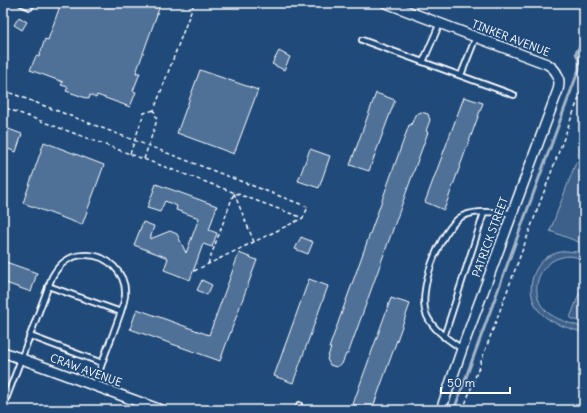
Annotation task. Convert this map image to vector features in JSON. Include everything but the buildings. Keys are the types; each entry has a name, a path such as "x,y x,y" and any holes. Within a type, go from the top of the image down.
{"street":[{"name":"TINKER AVENUE","path":"386,3 547,64 557,73"},
{"name":"PATRICK STREET","path":"441,410 558,90 559,86 557,73"},
{"name":"CRAW AVENUE","path":"3,352 161,410"}],"lane":[{"path":"21,3 30,6 32,3"},
{"path":"423,62 440,23"},
{"path":"461,75 476,37"},
{"path":"362,40 514,95"},
{"path":"462,350 444,337 427,317 425,296 427,276 434,257 450,226 461,217 474,213 512,213"},
{"path":"444,337 484,213"},
{"path":"3,407 48,286 59,265 67,260 82,255 92,254 111,263 117,270 123,280 125,295 121,312 95,386"},
{"path":"48,286 121,312"},
{"path":"30,336 102,363"}],"path":[{"path":"144,159 157,120 154,110 194,3"},
{"path":"463,410 584,84"},
{"path":"3,90 308,207 303,218 194,271"},
{"path":"3,107 303,218"},
{"path":"130,154 144,113 154,110"},
{"path":"234,192 254,242"},
{"path":"207,264 234,192"}],"shaded area":[{"path":"576,162 584,165 584,244 550,231"},
{"path":"565,251 584,254 584,260 566,256 548,264 542,271 539,278 537,295 545,310 558,319 584,328 584,333 562,326 546,318 537,307 531,292 531,284 536,269 547,257"},
{"path":"584,281 584,323 570,318"}],"waterway":[{"path":"454,410 579,69 579,61 576,53 584,39"}]}
